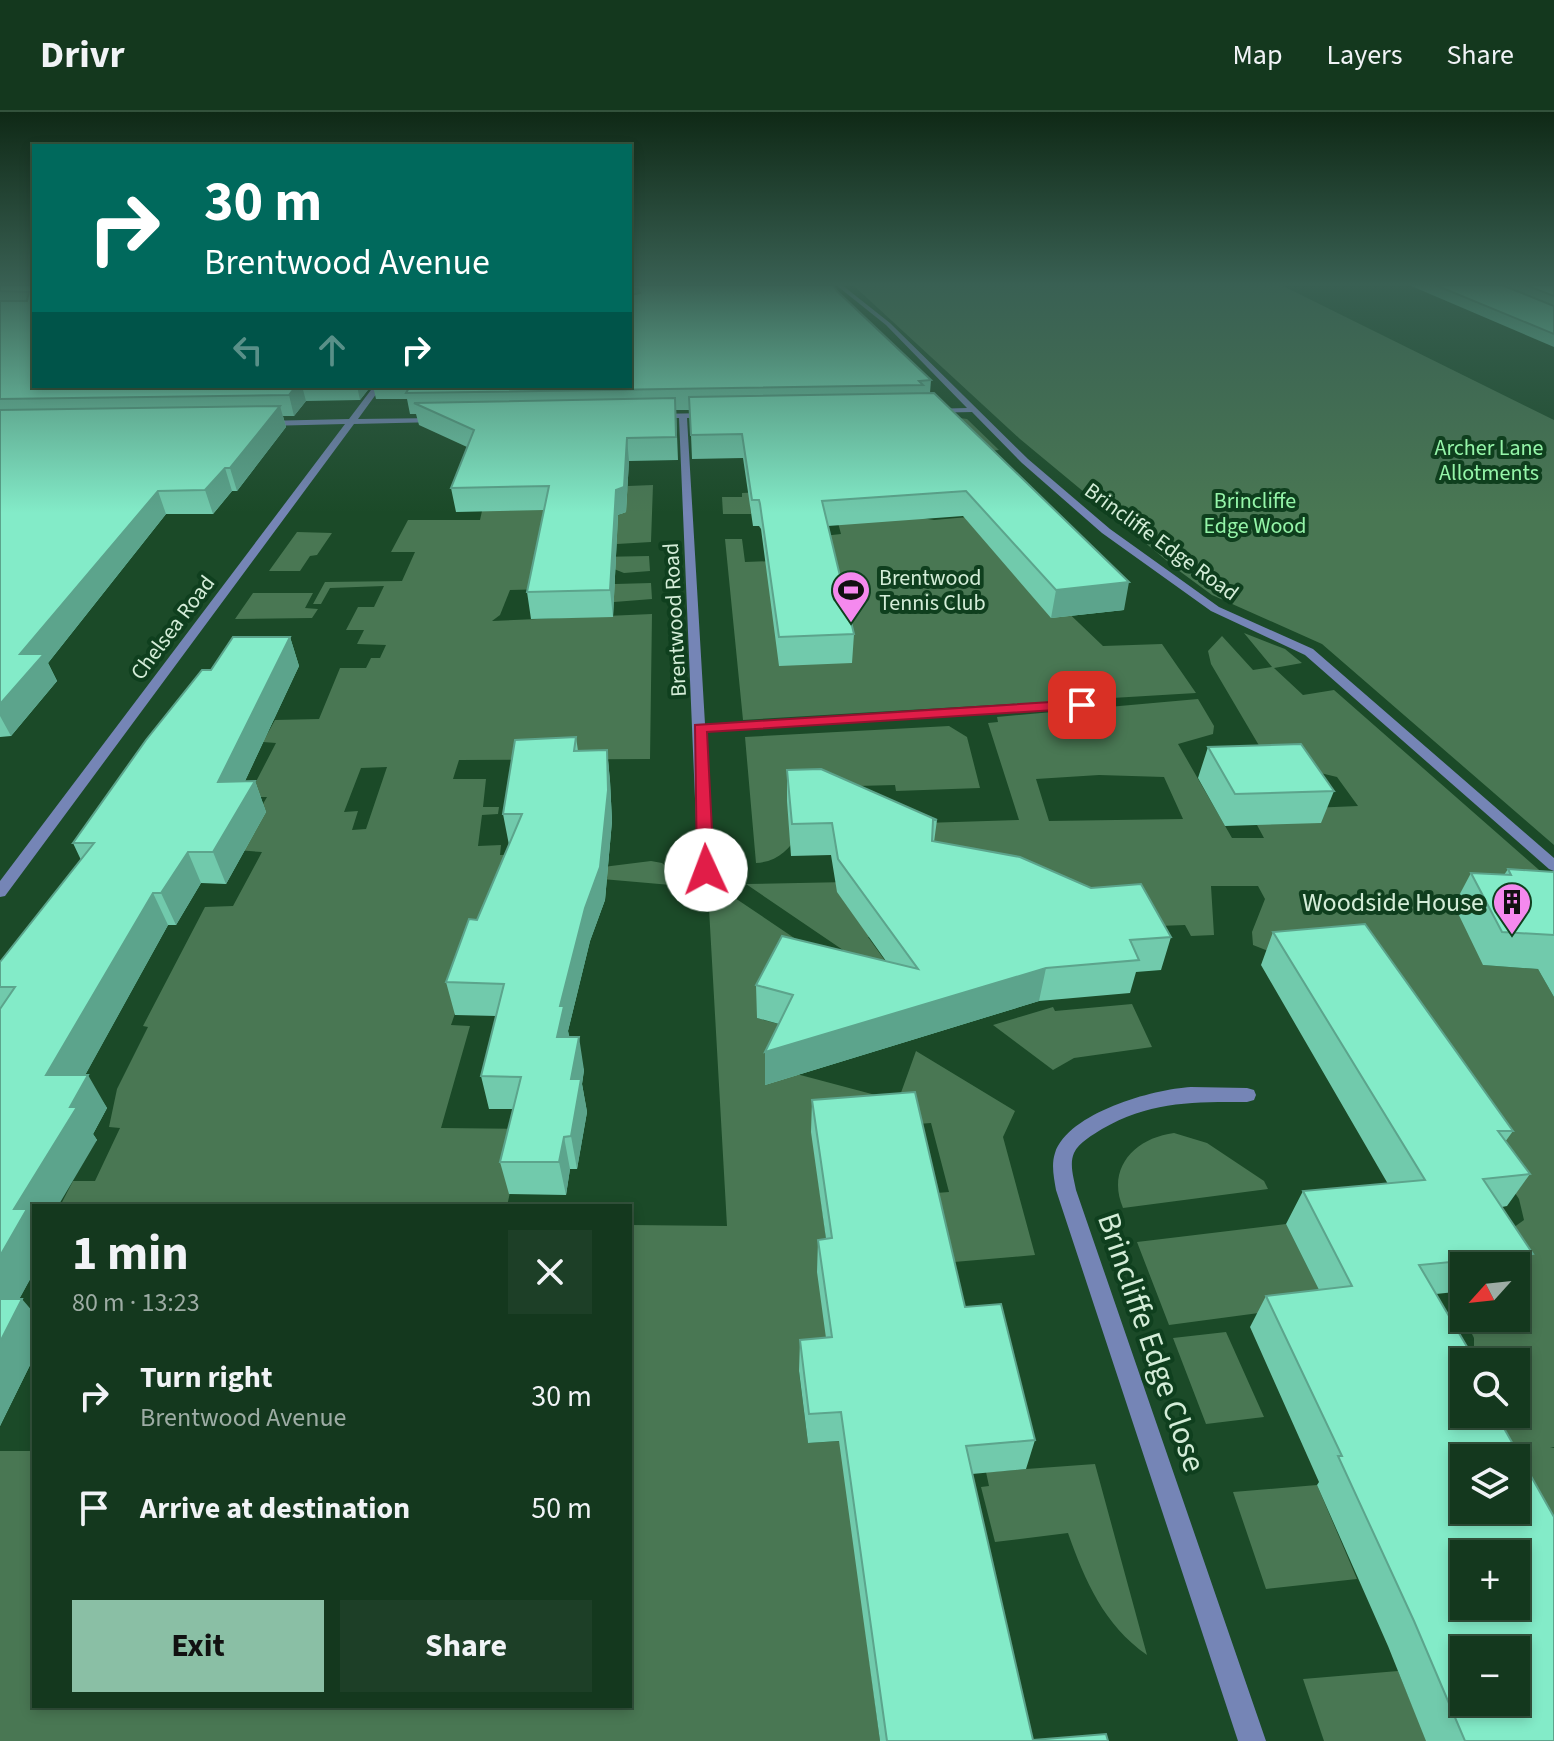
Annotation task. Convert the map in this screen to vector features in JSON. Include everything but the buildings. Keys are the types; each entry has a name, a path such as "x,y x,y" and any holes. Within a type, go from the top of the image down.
{"street":[{"name":"Brincliffe Edge Road","path":"925,361 1025,461 1106,531 1215,609 1309,652 1554,866"},
{"name":"Chelsea Road","path":"0,892 376,388"},
{"path":"921,411 973,410"},
{"name":"Brentwood Road","path":"683,415 706,870"},
{"path":"645,416 715,415"},
{"path":"256,423 444,420"},
{"path":"700,728 1082,705"},
{"name":"Brincliffe Edge Close","path":"1247,1095 1171,1096 1126,1111 1090,1126 1066,1147 1063,1166 1066,1190 1252,1741"}],"green space":[{"name":"Brincliffe Edge Wood","path":"935,361 1435,361 1554,420 1554,845 1322,644 1212,595 1020,439"},
{"path":"967,419 999,450 969,453 897,514 934,520 968,517 1103,646 1162,644 1196,693 743,720 725,539 742,539 745,562 828,559 823,536 841,534 837,519 750,503 751,514 723,514 722,497 742,497 742,493 815,490 719,423"},
{"path":"623,479 553,517 620,515 628,486 653,485 651,542 617,544 617,526 547,558 649,556 650,571 624,573 614,569 544,586 651,583 652,599 589,604 590,588 510,590 500,615 492,621 652,614 650,759 459,760 453,779 486,779 483,807 499,807 498,814 482,815 478,846 501,845 500,855 529,854 571,871 651,861 662,863 670,870 671,885 510,871 480,942 451,1025 470,1026 441,1128 524,1129 507,1204 61,1204 73,1181 95,1181 120,1128 109,1127 117,1089 148,1027 143,1026 205,907 233,906 262,852 236,850 267,797 248,797 276,743 263,742 275,720 319,719 340,668 366,668 371,658 380,658 386,645 357,644 364,630 346,630 358,607 374,607 384,586 330,588 321,604 313,604 325,582 402,581 415,552 391,552 408,520 480,520 482,511 495,511","holes":["387,767 366,829 352,830 358,811 344,812 361,768"]},
{"path":"297,532 332,533 317,555 310,556 300,571 269,571"},
{"path":"253,593 313,593 305,608 318,609 312,618 235,619"},
{"path":"1244,633 1285,649 1302,663 1274,668 1303,695 1334,690 1554,883 1483,965 1538,969 1554,997 1554,1447 1550,1448 1554,1448 1554,1548 1530,1491 1530,1444 1509,1444 1501,1428 1530,1428 1530,1348 1474,1348 1471,1332 1530,1332 1530,1252 1512,1252 1510,1230 1524,1220 1519,1199 1502,1173 1296,962 1253,945 1252,932 1265,899 1258,886 1211,886 1214,935 1191,936 1185,925 868,937 886,962 868,967 746,884 996,879 918,861 893,824 1019,820 988,723 998,722 997,717 1198,699 1214,726 1213,734 1178,744 1232,838 1264,838 1257,825 1311,808 1358,806 1337,777 1274,762 1264,754 1211,664 1208,651 1222,636 1253,670 1272,667","holes":["1099,775 1164,777 1183,819 1049,821 1036,779"]},
{"path":"949,726 967,737 980,788 896,791 895,785 820,787 804,824 790,846 781,855 756,863 745,737"},
{"path":"708,891 729,894 852,977 757,1018 793,1028 774,1068 898,1101 916,1051 1015,1111 1003,1137 1035,1255 954,1262 936,1193 949,1192 931,1123 812,1132 829,1261 828,1340 799,1372 808,1443 841,1441 880,1741 0,1741 0,1451 32,1451 32,1708 632,1708 632,1225 727,1226"},
{"path":"1132,1004 1152,1047 1074,1058 1053,1070 993,1025 1053,1007 1055,1011"},
{"path":"1174,1133 1207,1143 1264,1181 1268,1189 1123,1208 1118,1180 1128,1157 1147,1141"},
{"path":"1286,1224 1326,1304 1169,1325 1137,1242"},
{"path":"1226,1332 1264,1417 1206,1424 1173,1338"},
{"path":"1095,1464 1147,1655 1119,1630 1098,1601 1068,1533 995,1542 981,1487 989,1486 986,1472"},
{"path":"1317,1485 1357,1579 1266,1589 1233,1492"},
{"path":"1398,1671 1427,1741 1324,1741 1303,1679"}],"place":[{"name":"Brentwood Tennis Club","path":"851,624"},
{"name":"Woodside House","path":"1512,936"}],"route":[{"path":"706,870 700,728 1082,705"}],"park label":[{"name":"Archer Lane Allotments","path":"1489,460"}]}
